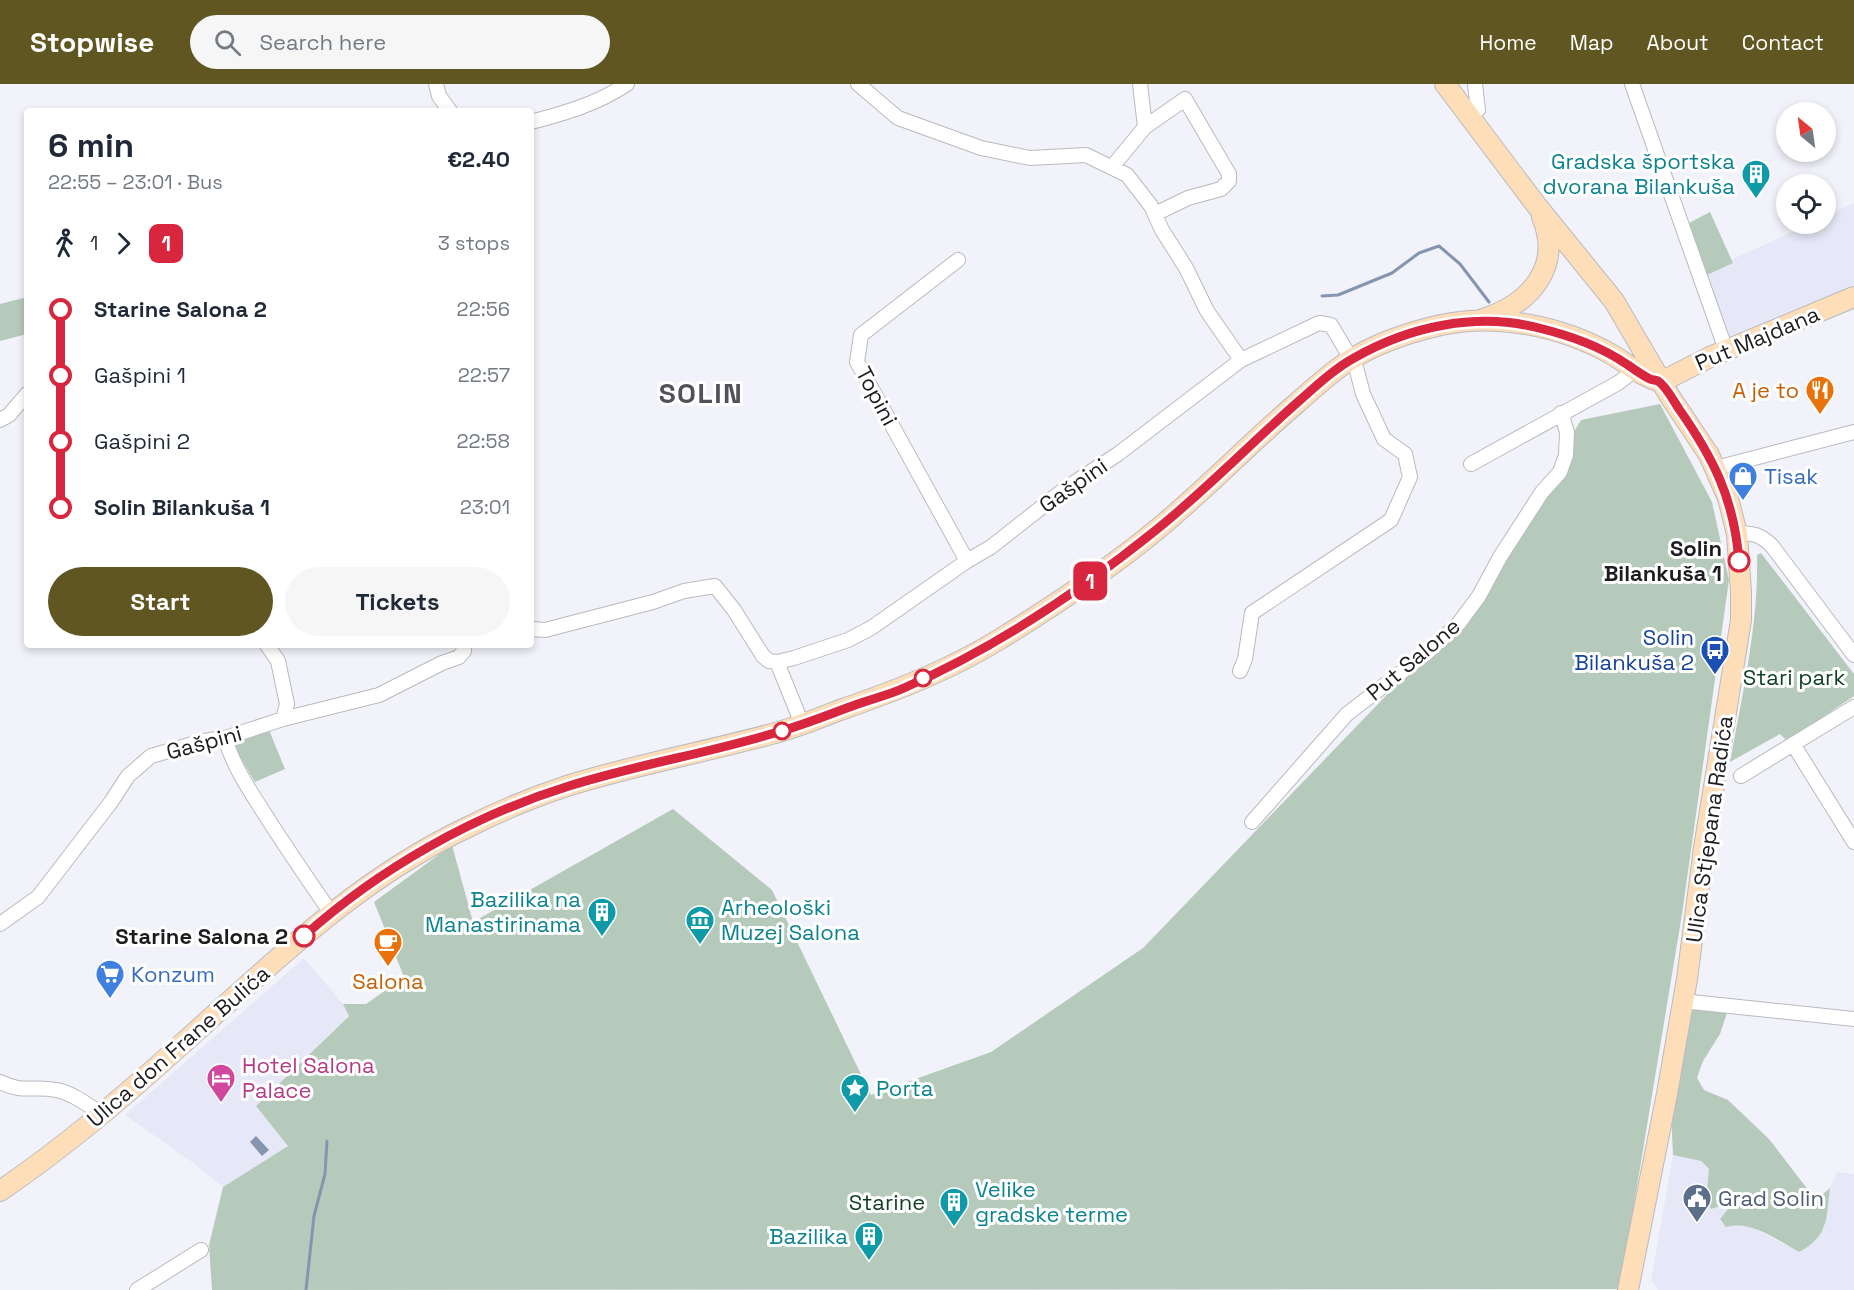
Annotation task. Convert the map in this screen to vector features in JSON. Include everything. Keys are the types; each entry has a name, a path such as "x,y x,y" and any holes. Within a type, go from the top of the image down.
{"street":[{"path":"436,84 448,108"},
{"path":"534,121 576,110 610,95 627,84"},
{"path":"858,84 898,118 938,130 981,148 1030,158 1086,155 1127,175 1151,206 1207,311 1241,360"},
{"path":"1140,84 1146,127"},
{"path":"1445,84 1537,206"},
{"path":"1475,84 1478,110"},
{"path":"1632,84 1726,350"},
{"path":"1112,167 1146,127 1185,99 1229,174 1229,181 1221,189 1188,198 1155,214"},
{"name":"Ulica Stjepana Radića","path":"1537,206 1614,301 1661,382 1702,442 1728,498 1737,534 1741,620 1682,1001 1628,1290"},
{"name":"Ulica don Frane Bulića","path":"1479,320 1508,308 1525,296 1538,282 1549,248 1548,236 1537,206"},
{"path":"1544,267 1561,258 1580,259"},
{"name":"Topini","path":"958,260 861,335 857,362 967,561"},
{"name":"Put Majdana","path":"1661,382 1726,350 1854,297"},
{"name":"Ulica don Frane Bulića","path":"0,1191 71,1140 331,913 371,882 435,844 524,802 569,786 780,732 903,688 996,642 1092,579 1158,529 1275,422 1352,358 1393,339 1442,325 1479,320 1524,324 1575,338 1608,352 1635,370 1661,382"},
{"name":"Gašpini","path":"777,662 849,640 896,612 967,561 991,547 1066,488 1118,454 1241,360 1319,323 1331,325 1352,358"},
{"path":"1240,671 1245,659 1252,613 1391,520 1410,477 1405,454 1384,439 1363,394 1352,358"},
{"path":"1472,464 1627,378 1635,370"},
{"path":"0,420 9,415 24,398"},
{"name":"Put Salone","path":"1252,822 1347,714 1429,651 1459,623 1479,596 1500,557 1542,492 1560,472 1566,454 1567,432 1561,413"},
{"path":"1716,468 1854,432"},
{"path":"1737,534 1749,532 1764,539 1772,546 1854,655"},
{"path":"534,629 544,630 653,602 684,591 715,586 734,610 763,656 769,661 777,662 802,724"},
{"path":"269,648 278,661 287,704 283,719"},
{"name":"Gašpini","path":"0,924 38,897 111,802 128,776 151,756 379,695 442,663 459,657 464,648"},
{"path":"1741,776 1854,706"},
{"path":"225,738 230,757 331,913"},
{"path":"1793,744 1854,843"},
{"path":"1682,1001 1854,1018"},
{"path":"0,1082 15,1089 49,1089 68,1093 102,1114"},
{"path":"137,1290 201,1250"}],"shaded area":[{"path":"1854,203 1854,290 1730,337 1706,276 1735,258 1788,234 1836,234 1836,211"},
{"path":"304,958 343,1004 349,1015 256,1106 288,1146 223,1187 125,1115"},
{"path":"1673,1155 1701,1161 1709,1169 1706,1199 1711,1209 1724,1205 1728,1210 1720,1219 1733,1225 1753,1228 1799,1252 1824,1228 1830,1188 1837,1172 1854,1174 1854,1290 1658,1290 1651,1280"}],"green space":[{"path":"1710,212 1733,263 1707,275 1687,224"},
{"path":"24,298 24,335 0,341 0,304"},
{"name":"Starine","path":"1660,404 1712,502 1729,580 1682,914 1620,1289 212,1290 209,1245 223,1187 288,1146 256,1106 349,1016 343,1004 366,1004 404,977 374,902 452,845 473,922 673,809 772,890 871,1095 991,1052 1143,948 1429,651 1514,535 1581,420"},
{"name":"Stari park","path":"1761,553 1854,674 1854,696 1787,741 1780,734 1730,762 1752,632 1757,555"},
{"path":"269,730 285,769 255,782 232,744"},
{"path":"1690,1007 1728,1010 1720,1034 1703,1061 1697,1078 1704,1090 1728,1100 1769,1139 1816,1200 1830,1188 1826,1218 1821,1233 1816,1240 1799,1252 1755,1229 1745,1226 1726,1227 1720,1219 1728,1209 1724,1205 1711,1209 1706,1199 1709,1169 1701,1161 1673,1155 1671,1114"}],"water":[{"path":"256,1136 269,1150 262,1156 250,1142"}],"waterway":[{"path":"1322,296 1338,295 1392,273 1419,253 1439,246 1460,264 1489,302"},
{"path":"306,1290 314,1216 325,1174 327,1141"}],"bus line":[{"name":"1","path":"304,936 357,892 382,876 465,828 524,802 569,786 780,732 903,688 996,642 1092,579 1158,529 1275,422 1352,358 1393,339 1442,325 1479,320 1502,321 1559,333 1589,343 1616,357 1641,374 1661,382 1694,430 1722,483 1734,520 1739,561"}],"place":[{"name":"Gradska športska dvorana Bilankuša","path":"1756,200"},
{"name":"A je to","path":"1820,416"},
{"name":"Tisak","path":"1743,502"},
{"name":"Solin Bilankuša 1","path":"1739,561"},
{"name":"Solin Bilankuša 2","path":"1715,676"},
{"name":"Starine Salona 2","path":"304,936"},
{"name":"Bazilika na Manastirinama","path":"602,938"},
{"name":"Arheološki Muzej Salona","path":"700,946"},
{"name":"Salona","path":"388,968"},
{"name":"Konzum","path":"110,1000"},
{"name":"Hotel Salona Palace","path":"221,1104"},
{"name":"Porta","path":"855,1114"},
{"name":"Grad Solin","path":"1697,1224"},
{"name":"Velike gradske terme","path":"954,1228"},
{"name":"Bazilika","path":"869,1262"}],"district":[{"name":"SOLIN","path":"701,393"}]}
